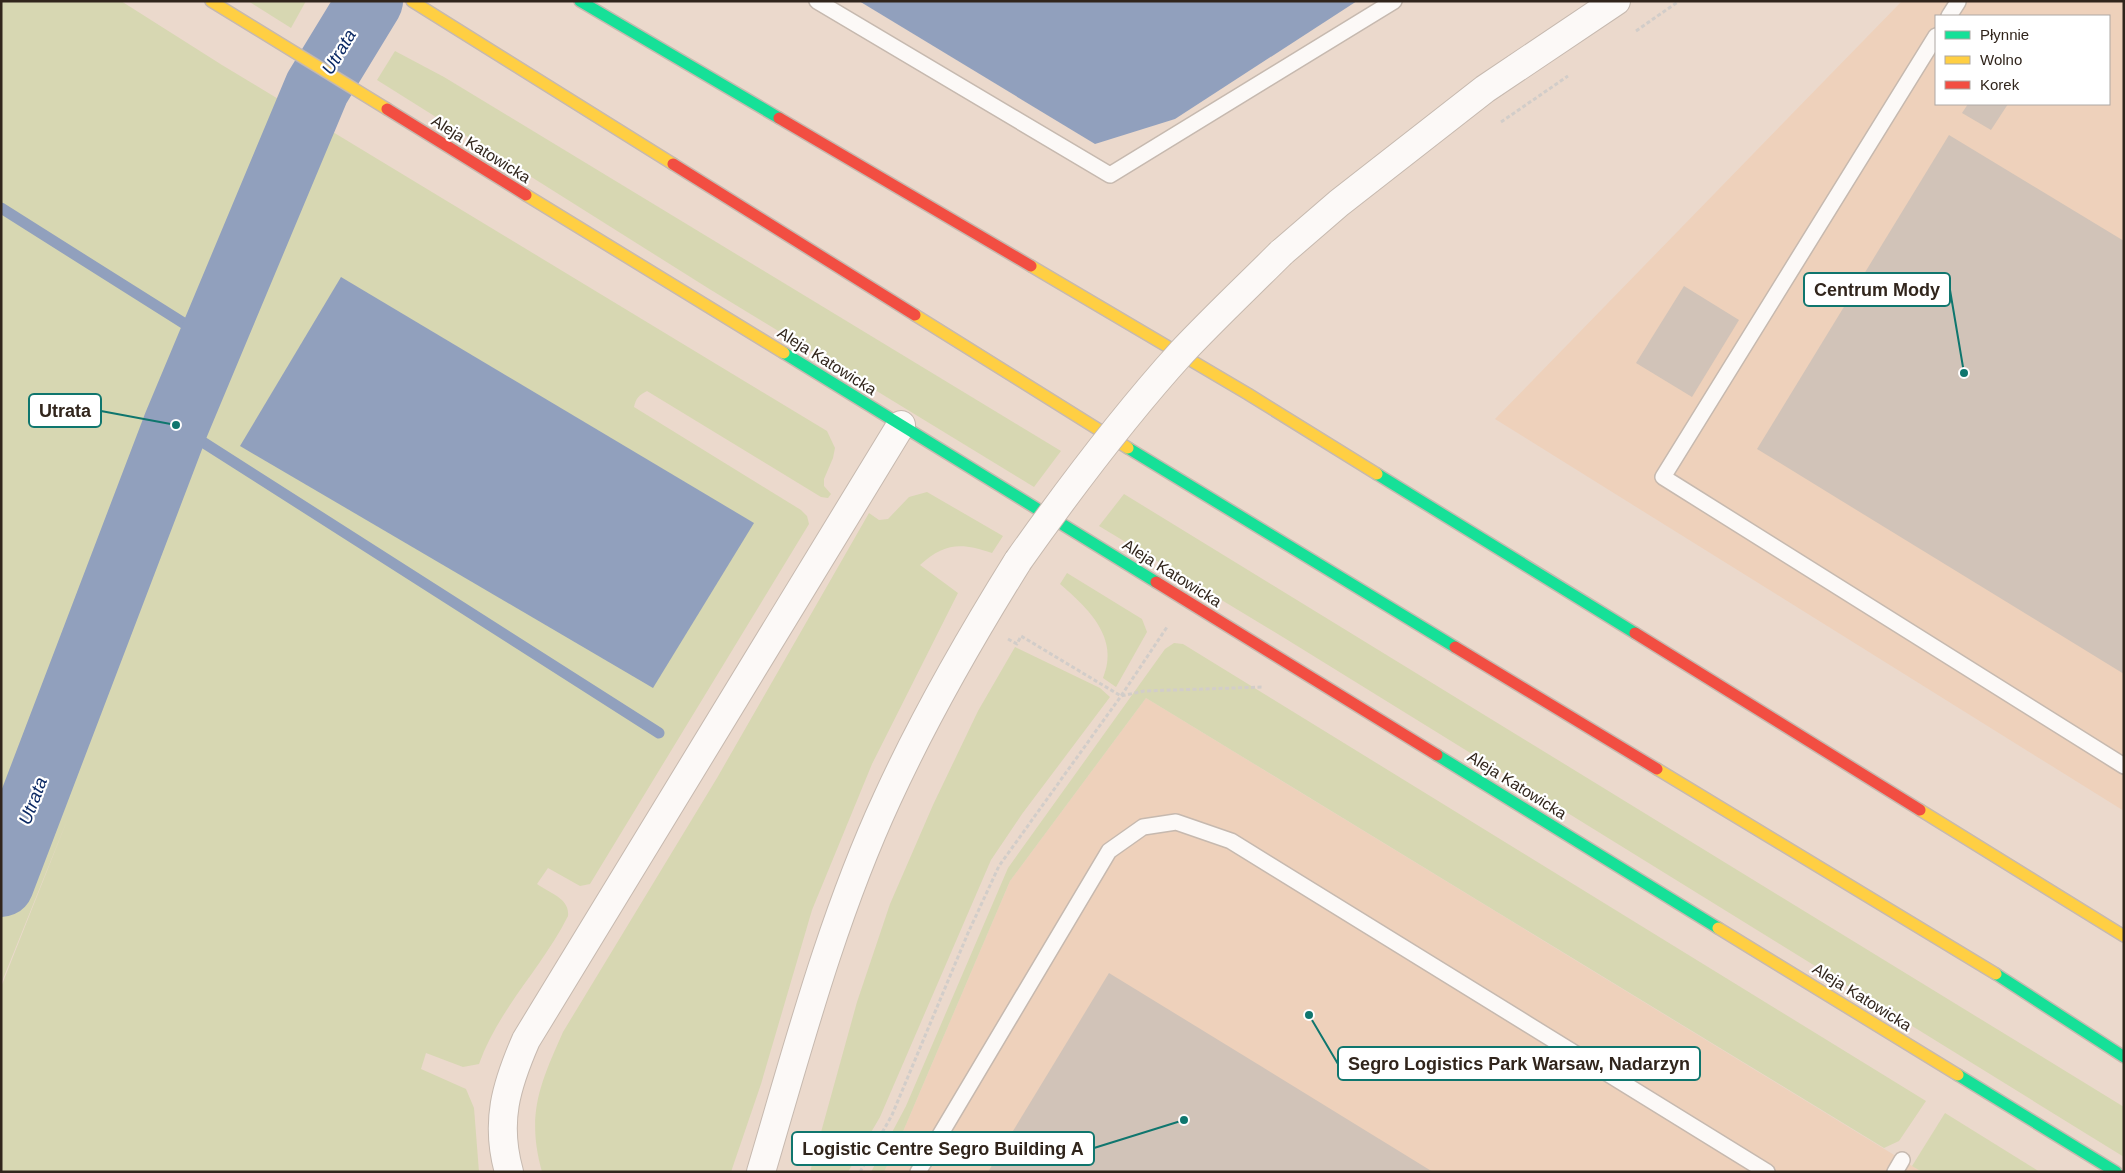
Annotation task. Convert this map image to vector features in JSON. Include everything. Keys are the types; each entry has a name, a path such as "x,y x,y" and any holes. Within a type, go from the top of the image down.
{"main road":[{"name":"Aleja Katowicka","path":"211,1 2116,1172"},
{"path":"580,1 1248,394 2124,936"},
{"path":"416,4 1143,458 1995,973 2124,1057"}],"street":[{"path":"760,1172 837,924 886,800 944,684 1018,561 1059,502 1182,352 1281,253 1360,186 1485,89 1616,1"},
{"path":"509,1172 504,1154 502,1115 509,1078 526,1040 901,425"}],"lane":[{"path":"817,1 1110,175 1394,1"},
{"path":"1950,15 1958,2"},
{"path":"1935,38 1663,477 2124,766"},
{"path":"918,1172 1109,851 1143,827 1176,822 1232,841 1766,1172"}],"path":[{"path":"1632,33 1679,1"},
{"path":"1494,126 1576,72"},
{"path":"860,1172 892,1115 968,932 999,866 1121,696 1170,622"},
{"path":"1004,646 1013,631"},
{"path":"1008,639 1017,644 1021,636 1121,696 1144,691 1265,687"}],"shaded area":[{"path":"1902,1 2124,1 2124,811 1495,419"},
{"path":"1146,698 1922,1172 884,1172 1010,881"}],"green space":[{"path":"1,1 121,1 222,65 827,431 835,448 824,479 824,486 831,494 828,498 821,497 647,391 640,395 636,401 634,407 801,510 807,516 809,524 590,884 580,886 548,868 537,884 562,900 568,910 568,916 558,935 509,1006 479,1064 463,1067 426,1053 421,1069 466,1089 474,1108 479,1172 1,1172 1,987 68,818 1,984"},
{"path":"248,1 306,1 291,28"},
{"path":"395,51 444,77 1061,451 1034,487 711,290 377,80"},
{"path":"927,492 1003,536 992,553 971,547 953,547 937,552 920,565 958,593 872,764 812,910 761,1084 731,1172 542,1172 535,1133 538,1100 542,1084 563,1032 717,778 869,513 879,520 888,519 909,497"},
{"path":"1124,494 2124,1107 2124,1157 1286,639 1099,526"},
{"path":"1067,573 1142,619 1147,632 1116,687 1103,678 1107,663 1107,650 1104,637 1098,625 1081,603 1060,584"},
{"path":"1174,643 1183,644 1926,1101 1899,1141 1884,1148 1146,698 1010,881 896,1148 884,1172 871,1172 906,1106 1008,868 1165,649"},
{"path":"1015,647 1100,688 1110,697 1022,814 991,860 880,1117 848,1172 810,1172 857,1002 890,904 933,805 978,711"},
{"path":"1945,1113 2040,1172 1922,1172 1912,1166"}],"water":[{"path":"859,1 1357,1 1175,119 1095,144"},
{"path":"341,277 754,523 653,688 240,446"}],"building":[{"path":"1967,105 2007,105 1991,130 1962,113"},
{"path":"1949,135 2124,241 2124,674 1757,449"},
{"path":"1684,286 1739,320 1692,397 1636,363"},
{"path":"1109,973 1264,1068 1433,1172 988,1172"}],"waterway":[{"name":"Utrata","path":"1,884 176,425 317,88 370,1"},
{"path":"1,208 212,341"},
{"path":"176,425 659,733"}],"traffic: fast":[{"path":"580,1 779,118"},
{"path":"784,353 1156,582"},
{"path":"1128,448 1455,647"},
{"path":"1377,474 1635,633"},
{"path":"1437,755 1718,928"},
{"path":"1996,974 2124,1057"},
{"path":"1958,1075 2116,1172"}],"traffic: slow":[{"path":"211,1 387,109"},
{"path":"412,1 673,164"},
{"path":"526,195 784,353"},
{"path":"1031,266 1248,394 1377,474"},
{"path":"915,315 1128,448"},
{"path":"1657,769 1996,974"},
{"path":"1920,810 2124,936"},
{"path":"1718,928 1958,1075"}],"traffic: jam":[{"path":"387,109 526,195"},
{"path":"779,118 1031,266"},
{"path":"673,164 915,315"},
{"path":"1156,582 1437,755"},
{"path":"1635,633 1920,810"},
{"path":"1455,647 1657,769"}],"place":[{"name":"Centrum Mody","path":"1964,373"},
{"name":"Utrata","path":"176,425"},
{"name":"Segro Logistics Park Warsaw, Nadarzyn","path":"1309,1015"},
{"name":"Logistic Centre Segro Building A","path":"1184,1120"}]}
